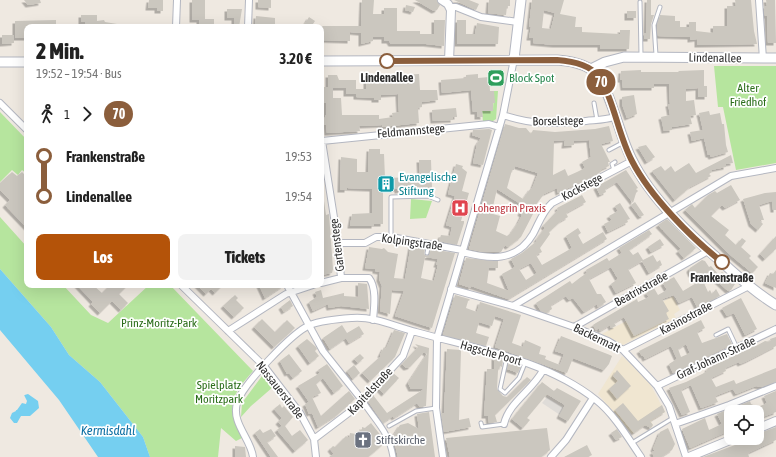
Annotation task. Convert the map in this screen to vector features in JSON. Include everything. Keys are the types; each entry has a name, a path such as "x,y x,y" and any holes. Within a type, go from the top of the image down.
{"main road":[{"path":"514,59 514,22 521,0"},
{"name":"Lindenallee","path":"591,69 610,60 624,57 776,58"},
{"path":"324,61 450,61 514,59 566,61 591,69 603,85 632,161 670,213 708,251 749,286 776,305"},
{"path":"0,62 24,62"}],"street":[{"path":"176,24 177,0"},
{"path":"248,24 249,0"},
{"path":"442,0 450,7 456,7 481,17 514,22"},
{"path":"759,0 763,59"},
{"path":"450,7 450,61"},
{"path":"443,457 436,408 437,338 503,115 514,59"},
{"path":"0,103 24,127"},
{"name":"Borselstege","path":"503,115 522,122 551,127 614,117"},
{"name":"Feldmannstege","path":"324,141 490,124 499,127"},
{"name":"Gartenstege","path":"324,154 338,243 341,278"},
{"name":"Kockstege","path":"462,251 495,258 510,254 521,248 532,235 545,209 552,203 632,161"},
{"path":"513,306 731,176 776,168"},
{"name":"Kolpingstraße","path":"338,243 365,243 376,237 391,237 462,251"},
{"name":"Beatrixstraße","path":"574,327 708,251"},
{"path":"324,282 341,278 369,278 372,282 374,307 372,320"},
{"name":"Kasinostraße","path":"623,350 749,286"},
{"name":"Nassauerstraße","path":"184,288 264,366 300,413 314,439 316,457"},
{"path":"288,288 323,351 384,430 390,441 393,457"},
{"path":"228,331 290,292 303,288"},
{"name":"Backermatt","path":"451,289 513,306 574,327 608,340 623,350 657,386 669,406 687,457"},
{"name":"Hagsche Poort","path":"309,325 330,320 354,318 395,324 412,331 507,357 543,370 569,382 603,406 641,457"},
{"path":"253,457 248,440 237,420 237,403 254,376 291,339 309,325"},
{"name":"Graf-Johann-Straße","path":"657,386 776,329"},
{"name":"Kapitelstraße","path":"314,439 343,419 403,356 412,331"},
{"path":"504,424 509,410 539,378 543,370"},
{"path":"674,421 729,405 776,386"},
{"path":"552,457 566,440 593,398"},
{"path":"764,426 776,421"},
{"path":"687,457 724,442"}],"lane":[{"path":"640,2 640,57"},
{"path":"656,57 654,25 660,7"},
{"path":"594,103 597,120"},
{"path":"609,150 624,142"},
{"path":"614,170 612,164 615,162"},
{"path":"391,237 391,197 428,196 438,200"},
{"path":"427,253 429,244"},
{"path":"716,335 728,330 737,348"},
{"path":"507,357 500,389 505,393 520,378 525,363"},
{"path":"389,426 416,411 436,408"},
{"path":"632,444 674,421"},
{"path":"481,423 482,428 504,424"}],"shaded area":[{"path":"673,296 680,310 674,314 676,318 621,346 600,335"},
{"path":"622,356 647,378 665,412 651,421 653,425 651,428 645,425 632,434 598,394"},
{"path":"547,397 564,408 560,415 542,403"}],"green space":[{"name":"Alter Friedhof","path":"714,66 776,66 776,163 736,170 723,107 718,107"},
{"path":"494,91 498,91 496,119 493,121 483,122 482,111 493,110"},
{"path":"0,112 24,137 24,172 22,170 18,175 12,170 0,182"},
{"path":"411,199 432,201 426,218 410,219"},
{"path":"0,217 24,244 24,288 66,288 91,315 108,323 146,288 173,288 253,371 239,388 233,403 234,418 242,438 236,441 221,428 218,457 150,457 143,437 100,382 69,355 51,327 0,269"},
{"path":"262,376 273,387 241,417 242,403"}],"water":[{"name":"Kermisdahl","path":"0,269 51,327 69,355 100,382 143,437 150,457 98,457 59,400 0,330"},
{"path":"28,394 38,401 39,408 30,416 21,416 17,423 14,423 10,418 12,413 16,411 17,402 23,396"}],"pier":[{"path":"23,393 27,401 26,404 22,403 17,410 12,411 14,403"}],"building":[{"path":"24,0 40,0 41,3 28,5"},
{"path":"149,0 163,0 163,11 157,11 157,8 148,8"},
{"path":"192,0 205,0 205,19 214,19 214,24 199,24 199,20 192,20"},
{"path":"258,0 271,0 271,8 258,7"},
{"path":"362,0 374,0 373,14 384,14 384,8 397,8 397,31 420,31 420,34 434,34 434,20 445,20 444,46 426,44 391,44 389,41 384,41 384,37 373,37 373,41 361,44 361,33 350,32 350,41 324,40 324,26 361,26"},
{"path":"415,0 437,0 440,5 437,10 434,11"},
{"path":"454,0 469,0 479,4 476,10"},
{"path":"489,0 510,0 510,6 507,6 506,15 488,13"},
{"path":"532,0 564,0 560,14 576,17 575,27 582,27 582,32 620,34 620,30 630,30 629,49 600,49 600,45 555,45 533,43 533,38 529,38 531,27 529,27","holes":["544,10 555,13 551,29 542,28"]},
{"path":"647,0 651,0 651,15 654,15 651,24 650,39 644,39 644,33 646,33"},
{"path":"735,0 751,0 754,31 757,44 697,45 697,39 690,40 690,37 658,36 657,25 660,15 675,16 675,21 680,21 680,27 689,27 689,22 696,22 696,31 713,33 713,26 727,26 727,6 736,6"},
{"path":"766,0 775,0 776,43 768,43 767,16 765,16 764,6 767,6"},
{"path":"406,5 415,7 413,12 405,10"},
{"path":"227,9 242,9 240,24 234,24 234,18 227,18"},
{"path":"627,11 636,11 636,18 627,18"},
{"path":"81,15 97,15 97,21 104,20 105,22 117,24 85,24 85,22 81,22"},
{"path":"256,16 275,18 275,24 255,24"},
{"path":"309,17 315,21 313,24 305,24"},
{"path":"56,20 56,24 24,24 24,38 15,38 15,21"},
{"path":"457,20 466,20 466,34 475,34 477,23 499,27 498,44 457,44"},
{"path":"2,35 14,35 14,43 2,44"},
{"path":"641,70 641,72 679,72 678,71 704,70 704,86 707,86 707,97 698,97 698,88 686,89 686,101 694,100 696,115 690,116 692,124 672,127 672,130 664,131 661,117 670,115 668,104 670,104 669,84 654,84 654,88 623,88 622,80 620,80 621,71"},
{"path":"419,74 420,90 437,90 438,100 422,102 422,107 418,108 419,123 382,127 382,125 359,126 360,131 327,133 326,125 324,125 326,103 324,103 324,87 328,87 328,75 337,75 339,80 356,80 356,89 366,89 366,75 374,75 374,77","holes":["333,88 346,88 346,94 356,94 356,97 374,98 374,100 381,100 381,95 398,94 399,112 392,113 393,117 379,119 379,115 342,115 341,98 333,98"]},
{"path":"478,74 478,78 489,77 490,91 494,91 495,103 493,103 493,111 482,111 483,117 477,117 477,112 473,112 471,90 442,93 441,80 466,78 466,75"},
{"path":"634,95 637,114 627,118 622,104 622,97"},
{"path":"456,108 457,117 453,117 453,120 433,121 432,110"},
{"path":"709,111 710,115 720,113 722,124 724,124 728,152 711,157 708,155 704,138 692,141 690,132 703,130 699,113"},
{"path":"505,124 519,128 526,128 531,134 533,130 555,132 595,129 609,126 613,141 601,144 610,162 608,162 609,166 600,170 601,172 558,193 557,188 544,194 532,210 534,212 521,237 508,247 505,245 501,252 483,252 469,249","holes":["565,140 564,146 574,145 574,141 589,140 591,157 582,162 585,168 577,172 568,176 565,169 553,175 554,141","515,166 538,173 532,189 531,188 523,199 507,188 512,170 514,170","497,189 524,206 520,213 522,215 518,223 507,236 496,231 500,216 493,214 494,211 492,211"]},
{"path":"473,130 492,130 483,165 473,163 477,144 481,138 472,135"},
{"path":"646,145 655,157 647,162 638,147"},
{"name":"Evangelische Stiftung","path":"369,149 380,149 380,154 384,154 385,178 420,177 419,160 431,160 432,188 428,188 428,190 421,190 420,188 397,191 397,189 383,189 383,224 374,224 374,226 350,226 352,214 372,213 372,189 347,188 347,190 340,190 341,157 357,159 357,172 368,172"},
{"path":"731,155 733,163 726,164 726,167 711,170 712,172 709,174 711,176 690,187 675,200 652,171 661,166 665,171 671,166 675,172 689,163 696,173"},
{"path":"456,164 463,166 462,168 467,172 462,191 469,193 461,221 464,221 464,223 457,245 439,241 441,235 450,236 452,227 446,225 455,196 448,194"},
{"path":"626,170 638,188 636,189 638,191 633,203 617,182 605,189 606,192 600,195 596,187"},
{"path":"12,172 17,176 22,172 24,174 24,225 5,205 10,200 0,190 0,183"},
{"path":"731,185 740,200 725,208 722,205 711,216 729,230 725,235 736,245 742,238 746,241 741,247 751,256 749,258 758,267 752,273 728,253 685,210 692,204 695,208 708,195 715,191 717,193"},
{"path":"776,192 776,210 773,210 772,201 759,205 764,220 759,220 763,224 758,230 751,224 743,199 765,193"},
{"path":"582,195 586,202 566,213 568,217 549,232 550,234 540,248 542,252 536,255 542,265 572,248 566,236 578,228 581,233 578,235 583,244 603,232 607,239 508,299 471,286 471,288 459,284 466,258 498,261 498,268 489,268 487,283 509,291 502,274 515,267 511,259 522,253 537,241 536,240 545,228 543,226 558,210 557,208","holes":["531,263 537,273 526,280 519,269"]},
{"path":"324,201 326,215 329,214 333,269 332,273 324,274"},
{"path":"635,202 644,215 640,217 631,205"},
{"path":"620,203 630,219 627,220 628,222 608,232 604,224 612,220 609,216 618,211 615,206"},
{"path":"667,219 696,248 684,258 678,251 681,249 658,225"},
{"path":"649,230 652,234 629,250 633,255 638,252 643,260 653,255 657,262 660,260 662,265 649,273 642,261 628,269 636,283 616,293 611,284 618,279 611,267 589,279 597,294 601,294 606,302 598,307 597,304 584,312 573,298 569,300 566,296 553,304 551,306 552,309 546,313 541,311 536,303 570,281 572,284 587,273 586,270 607,258 609,261 622,253 619,248"},
{"path":"776,236 776,249 765,259 760,254"},
{"path":"660,239 664,245 651,252 648,247"},
{"path":"411,245 425,248 424,254 427,256 429,255 431,249 455,253 432,328 395,316 404,291 392,290 390,314 380,311 382,286 379,279 380,272 375,271 375,269 365,268 369,247 384,248 388,252 398,254 394,278 405,279","holes":["425,257 438,259 434,281 421,278"]},
{"path":"702,260 705,261 709,267 711,266 719,275 722,272 735,284 731,290 728,291 707,272 711,279 704,283 708,292 710,290 712,294 716,289 720,296 697,307 692,297 679,303 674,295 662,299 669,311 666,313 669,319 634,336 624,317 614,323 616,326 611,328 610,325 600,331 599,328 596,330 593,325 637,299 638,302 649,297 646,293 654,288 658,295 667,290 663,283 674,277 683,291 698,282 693,273 691,275 689,270"},
{"path":"776,270 776,288 765,283 770,273 773,274"},
{"path":"358,283 367,284 369,309 341,306 329,308 328,304 313,311 309,302 317,297 315,292 321,290 323,298 344,293 344,296 358,297"},
{"path":"80,288 96,288 102,293 107,288 125,288 119,294 128,303 121,310 112,301 100,313 91,304 93,302"},
{"path":"200,288 220,288 215,293 211,289 206,294"},
{"path":"260,288 280,288 265,298"},
{"path":"235,295 238,298 236,300 244,308 234,317 223,306"},
{"path":"455,295 469,299 470,300 468,301 466,308 477,312 480,302 521,315 512,343 523,347 525,340 541,347 539,354 546,356 545,359 560,365 564,354 555,351 561,336 612,356 609,364 604,370 573,358 567,373 495,347 504,319 495,316 492,326 479,322 476,333 489,337 486,346 443,335"},
{"path":"741,298 757,329 745,335 734,313 727,316 722,308"},
{"path":"290,300 293,306 284,312 281,307"},
{"path":"262,319 275,332 287,320 295,328 274,347 254,327"},
{"path":"701,320 705,328 697,332 702,343 727,334 732,344 673,373 669,364 677,359 671,346 645,359 639,351","holes":["686,344 690,353 681,357 678,349"]},
{"path":"342,325 347,333 359,326 364,334 349,343 346,338 330,349 323,338"},
{"path":"394,330 405,333 395,357 370,381 362,373 381,356 380,355 384,347 386,349"},
{"path":"776,337 776,346 747,361 740,364 739,362 725,368 726,371 711,378 716,387 734,380 736,384 776,368 776,382 761,387 756,386 736,394 733,389 715,396 718,402 701,408 691,385 681,390 690,412 682,415 669,388 686,382 706,372 708,368 753,347 754,344 756,346 765,341 771,342 770,339"},
{"path":"307,339 316,347 317,349 315,351 319,356 310,363 298,346"},
{"path":"415,344 429,348 426,406 420,407 417,403 394,418 393,416 383,423 368,401 373,395 387,413 424,389 411,389 408,383 427,354 424,352 410,367 406,368 402,364 418,347"},
{"path":"447,349 461,350 459,420 469,418 471,427 444,432 441,413 444,413"},
{"path":"289,354 302,371 293,378 289,373 287,374 280,361"},
{"path":"360,354 364,358 358,363 354,359"},
{"path":"494,357 503,360 502,367 500,366 498,371 497,389 503,396 507,397 527,377 531,380 495,415 497,422 489,423 488,416 484,416 487,369 494,369"},
{"path":"509,362 521,366 518,373 507,369"},
{"path":"327,364 343,386 334,393 323,378 316,384 321,393 312,397 321,416 349,391 355,399 337,415 318,427 312,413 309,414 305,404 309,402 298,386 320,373 318,370"},
{"path":"354,365 360,373 353,379 347,371"},
{"path":"617,370 631,386 617,399 609,389 618,381 613,376"},
{"path":"393,373 399,378 384,394 379,389"},
{"path":"542,382 554,391 557,388 581,401 568,421 559,416 565,405 547,394 527,418 530,420 523,428 512,419"},
{"path":"776,391 776,412 764,416 764,405 762,405 767,403 764,396"},
{"path":"750,401 753,405 740,405"},
{"path":"623,403 638,421 662,405 665,412 650,421 653,425 651,428 645,425 634,433 615,410"},
{"path":"280,404 282,408 284,406 293,417 285,426 292,436 300,430 308,440 295,451 277,430 282,426 278,422 282,418 274,409"},
{"path":"724,411 724,433 690,448 682,429 705,418 709,430 722,424 717,414"},
{"path":"429,412 435,457 398,457 393,436 400,425 408,423 419,429 417,414"},
{"name":"Stiftskirche","path":"371,423 382,437 377,441 385,442 368,457 329,457 334,454 330,449 333,446 335,447 346,436 349,438 350,433 356,434 362,429 362,427 365,428"},
{"path":"776,427 776,440 748,453 749,457 703,457 735,445 764,445 764,431"},
{"path":"547,428 550,450 541,457 450,457 446,438"},
{"path":"668,428 675,444 672,450 661,457 654,457 652,452 655,451 653,449 660,432"},
{"path":"260,429 263,433 271,429 276,436 267,442 278,457 271,457 255,433"},
{"path":"617,429 622,437 616,440 611,433"},
{"path":"587,445 592,455 588,457 564,457"},
{"path":"235,446 245,447 246,457 235,457"}],"bus line":[{"name":"70","path":"387,61 535,59 566,61 591,69 603,85 632,161 651,189 670,213 708,251 722,262"}],"place":[{"name":"Lindenallee","path":"387,61"},
{"name":"Block Spot","path":"496,78"},
{"name":"Evangelische Stiftung","path":"386,184"},
{"name":"Lohengrin Praxis","path":"460,208"},
{"name":"Frankenstraße","path":"722,262"},
{"name":"Stiftskirche","path":"363,440"}],"park label":[{"name":"Prinz-Moritz-Park","path":"159,323"},
{"name":"Spielplatz Moritzpark","path":"219,392"}]}
